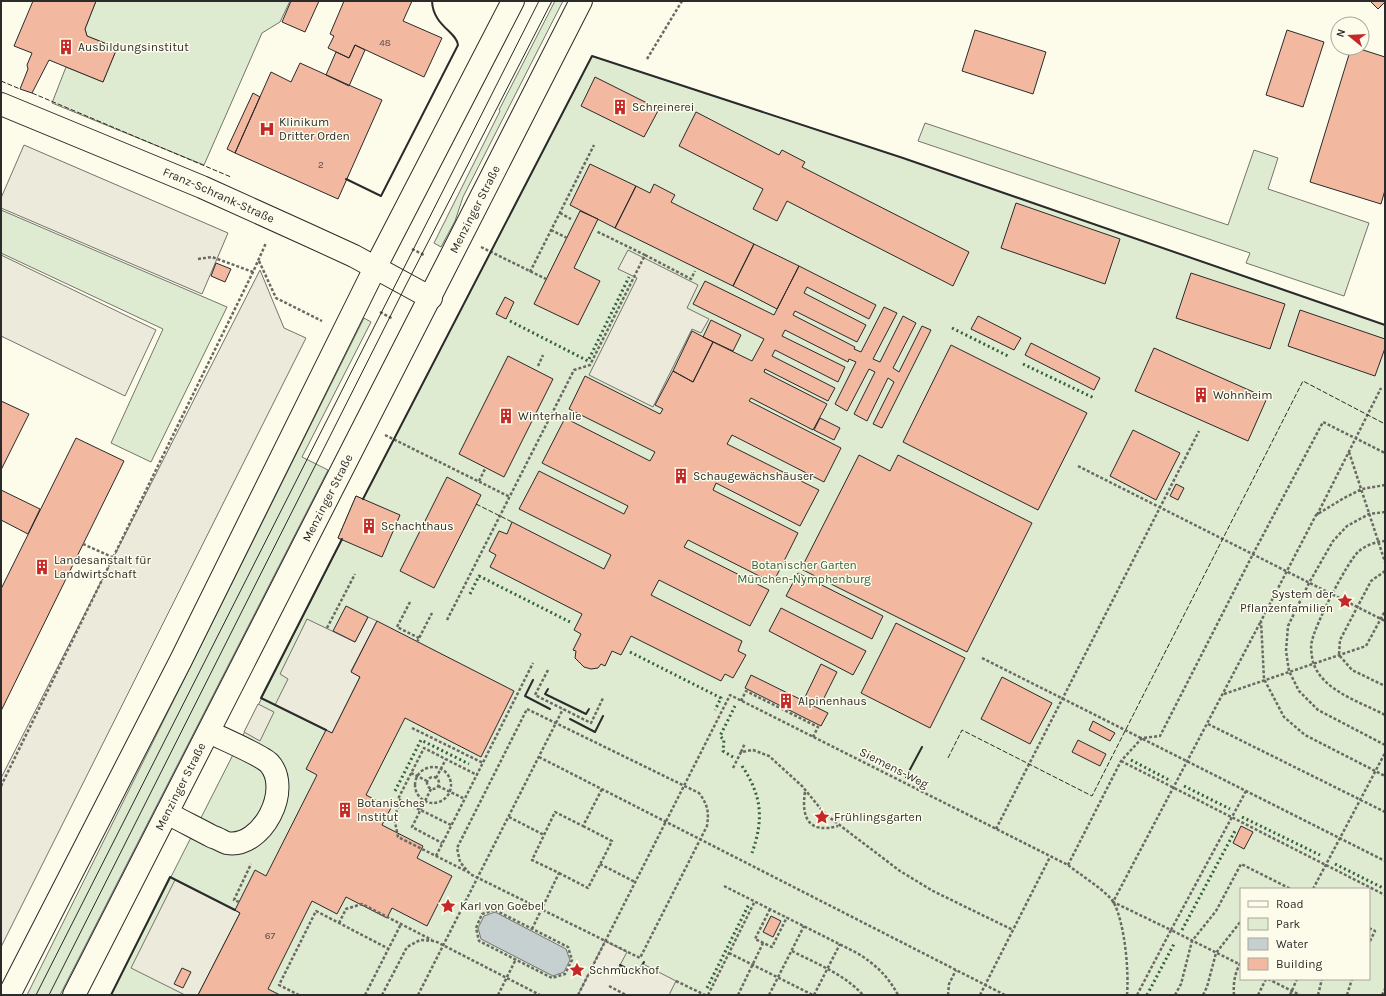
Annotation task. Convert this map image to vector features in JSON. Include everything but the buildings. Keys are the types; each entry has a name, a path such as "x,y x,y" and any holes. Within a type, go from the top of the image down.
{"main road":[{"path":"9,995 181,660 375,268 513,1"},
{"name":"Menzinger Straße","path":"74,995 582,1"},
{"name":"Franz-Schrank-Straße","path":"1,104 275,220 354,256 431,298"},
{"path":"167,813 227,843 242,842 255,834 266,824 277,799 278,786 275,772 268,762 209,732"}],"path":[{"path":"647,59 682,1"},
{"path":"530,272 594,145"},
{"path":"560,213 571,219"},
{"path":"1,786 253,272 275,220"},
{"path":"551,230 567,238"},
{"path":"596,231 691,279 696,271"},
{"path":"391,239 447,267"},
{"path":"479,246 546,279"},
{"path":"447,620 574,370 590,364 645,256"},
{"path":"198,259 212,257 253,272"},
{"path":"258,260 276,298 326,323"},
{"path":"359,301 415,330"},
{"path":"538,366 543,355"},
{"path":"1128,995 1127,959 1113,902 1262,621 1357,438 1381,388"},
{"path":"1068,866 1121,761 1142,738 1160,736 1253,554 1323,422 1385,453"},
{"path":"996,830 1199,431"},
{"path":"383,434 510,497"},
{"path":"1349,452 1385,562"},
{"path":"1078,466 1385,621"},
{"path":"479,481 485,469"},
{"path":"1316,515 1362,489 1385,485"},
{"path":"1385,512 1370,514 1347,526 1334,541 1309,583 1288,626 1286,651 1288,671 1299,691 1318,710 1385,745"},
{"path":"1385,541 1378,541 1358,552 1319,621 1311,642 1314,663 1322,679 1336,689 1385,714"},
{"path":"83,544 112,557"},
{"path":"1385,571 1371,581 1340,640 1339,655 1352,670 1385,686"},
{"path":"327,628 354,574"},
{"path":"410,602 397,627 419,638"},
{"path":"1223,694 1366,646 1385,611"},
{"path":"417,642 432,613"},
{"path":"1262,621 1264,679 1284,717 1305,735 1385,776"},
{"path":"982,658 1385,861"},
{"path":"436,856 533,663"},
{"path":"548,670 535,695 591,723 603,698"},
{"path":"741,701 746,690 818,727 813,737"},
{"name":"Siemens-Weg","path":"684,786 730,695 1068,866 1097,887 1113,902"},
{"path":"401,801 394,817 398,837 436,856 470,874 478,878 640,958 707,826 709,812 706,802 699,793 527,708 457,848 460,862 470,874"},
{"path":"418,995 563,709"},
{"path":"1208,724 1385,812"},
{"path":"412,728 483,763"},
{"path":"733,768 746,743"},
{"path":"451,825 398,799 424,748 477,775"},
{"path":"741,752 753,750 769,756 805,791 825,814 916,882 1012,930"},
{"path":"1314,888 1385,753"},
{"path":"539,757 1005,995"},
{"path":"436,778 446,759"},
{"path":"1121,761 1385,895"},
{"path":"429,767 441,768 447,772 450,778 452,785 450,792 445,799 439,803 425,801 416,790 415,782 417,776 429,767"},
{"path":"411,773 427,781 427,784 431,789"},
{"path":"427,781 429,778 436,778"},
{"path":"436,778 439,780 438,786"},
{"path":"442,843 412,827 420,810 431,789 438,786 464,799"},
{"path":"578,995 684,786"},
{"path":"583,826 602,789"},
{"path":"805,791 804,813 808,820 814,826 822,828 839,825"},
{"path":"1137,995 1246,791"},
{"path":"555,812 612,841 588,888 532,860 544,835 555,812"},
{"path":"509,817 544,835"},
{"path":"239,902 234,900 251,866 255,848 255,834"},
{"path":"980,995 1050,857"},
{"path":"600,864 635,882"},
{"path":"1175,995 1181,984 1192,941 1216,911 1241,864 1289,888"},
{"path":"532,929 559,873"},
{"path":"724,886 840,944 875,964 888,977 898,995"},
{"path":"676,981 706,995 755,901"},
{"path":"1113,902 1240,964 1233,987 1234,995"},
{"path":"339,923 346,909 362,904 540,995"},
{"path":"770,909 755,939 763,943 772,947 787,917"},
{"path":"495,910 568,947 572,960 565,974 552,978 516,959 480,941 476,928 482,914 495,910"},
{"path":"299,995 279,985 316,911 389,949"},
{"path":"1203,995 1207,987 1216,953 1240,922"},
{"path":"365,995 402,924"},
{"path":"769,995 804,926"},
{"path":"1370,928 1375,931 1370,941"},
{"path":"382,995 407,947 420,940 435,941"},
{"path":"738,995 763,943"},
{"path":"729,953 814,995 840,944"},
{"path":"792,951 850,982 863,995"},
{"path":"498,995 516,959"},
{"path":"948,995 949,984 956,970"},
{"path":"1258,995 1266,980"},
{"path":"1269,980 1300,995"},
{"path":"1290,995 1297,980"},
{"path":"1318,995 1322,980"},
{"path":"1347,995 1352,980"},
{"path":"609,986 626,995"},
{"path":"1382,995 1385,989"}],"green space":[{"path":"96,1 290,1 280,22 262,33 204,165 52,103 66,67 103,82 117,48 87,36 85,29"},
{"path":"555,1 563,1 463,197 455,221 441,247 434,243 500,111 499,110"},
{"name":"Botanischer Garten München-Nymphenburg","path":"592,56 903,158 1385,325 1385,995 111,995 342,540 338,538 356,496 363,499"},
{"path":"925,123 1228,225 1254,150 1278,158 1268,189 1369,223 1344,296 1246,263 1250,253 918,141"},
{"path":"1,210 227,307 151,462 111,443 163,329 1,253"},
{"path":"364,318 371,322 302,457 328,470 60,995 27,995"}],"shaded area":[{"path":"24,145 228,233 202,294 1,208 1,198"},
{"path":"628,250 698,285 687,308 709,319 701,333 692,329 653,407 589,375 637,278 618,269"},
{"path":"1,255 156,330 125,396 1,336"},
{"path":"260,270 284,328 306,338 1,947 1,778"},
{"path":"368,617 377,621 351,671 360,677 332,733 275,705 288,679 280,674 307,619 355,642"},
{"path":"258,704 274,712 260,741 244,732"},
{"path":"175,880 240,913 198,995 185,995 131,968"},
{"path":"605,941 627,952 619,967 636,975 643,964 676,981 669,995 578,995"}],"water":[{"path":"495,912 566,949 570,960 564,972 553,976 481,939 478,928 484,916"}],"tram line":[{"path":"36,995 539,1"},
{"path":"49,995 406,285 552,1"}],"hedge":[{"path":"510,321 588,361 629,277"},
{"path":"952,328 1008,356"},
{"path":"1023,364 1094,398"},
{"path":"470,594 479,576 570,622"},
{"path":"630,652 721,698 715,710"},
{"path":"733,757 723,751 724,740 720,736 735,706"},
{"path":"395,791 421,740 469,764"},
{"path":"1131,760 1171,781"},
{"path":"742,766 754,787 759,808 758,829 752,853"},
{"path":"1184,786 1230,809"},
{"path":"1242,817 1320,855"},
{"path":"1182,930 1236,829"},
{"path":"1335,864 1385,889"},
{"path":"707,988 749,904"},
{"path":"1147,995 1175,942"}],"fence":[{"path":"1,81 20,89"},
{"path":"32,93 231,177"},
{"path":"948,758 962,730 1092,796 1303,381 1385,424"},
{"path":"476,504 512,522"}],"wall":[{"path":"346,179 381,196 458,45 454,36 436,17 433,10 432,1"},
{"path":"363,499 592,56 903,158 1385,325"},
{"path":"326,730 261,698 342,539"},
{"path":"533,680 525,696 550,709"},
{"path":"548,689 545,694 586,714 589,709"},
{"path":"570,719 595,732 603,716"},
{"path":"906,777 922,747"},
{"path":"111,995 170,877 235,910"},
{"path":"620,965 637,974 644,962"}],"place":[{"name":"Ausbildungsinstitut","path":"66,47"},
{"name":"Schreinerei","path":"620,107"},
{"name":"Klinikum Dritter Orden","path":"267,129"},
{"name":"Wohnheim","path":"1201,395"},
{"name":"Winterhalle","path":"506,416"},
{"name":"Schaugewächshäuser","path":"681,476"},
{"name":"Schachthaus","path":"369,526"},
{"name":"Landesanstalt für Landwirtschaft","path":"42,567"},
{"name":"System der Pflanzenfamilien","path":"1345,601"},
{"name":"Alpinenhaus","path":"786,701"},
{"name":"Botanisches Institut","path":"345,810"},
{"name":"Frühlingsgarten","path":"822,817"},
{"name":"Karl von Goebel","path":"448,906"},
{"name":"Schmuckhof","path":"577,970"}]}
